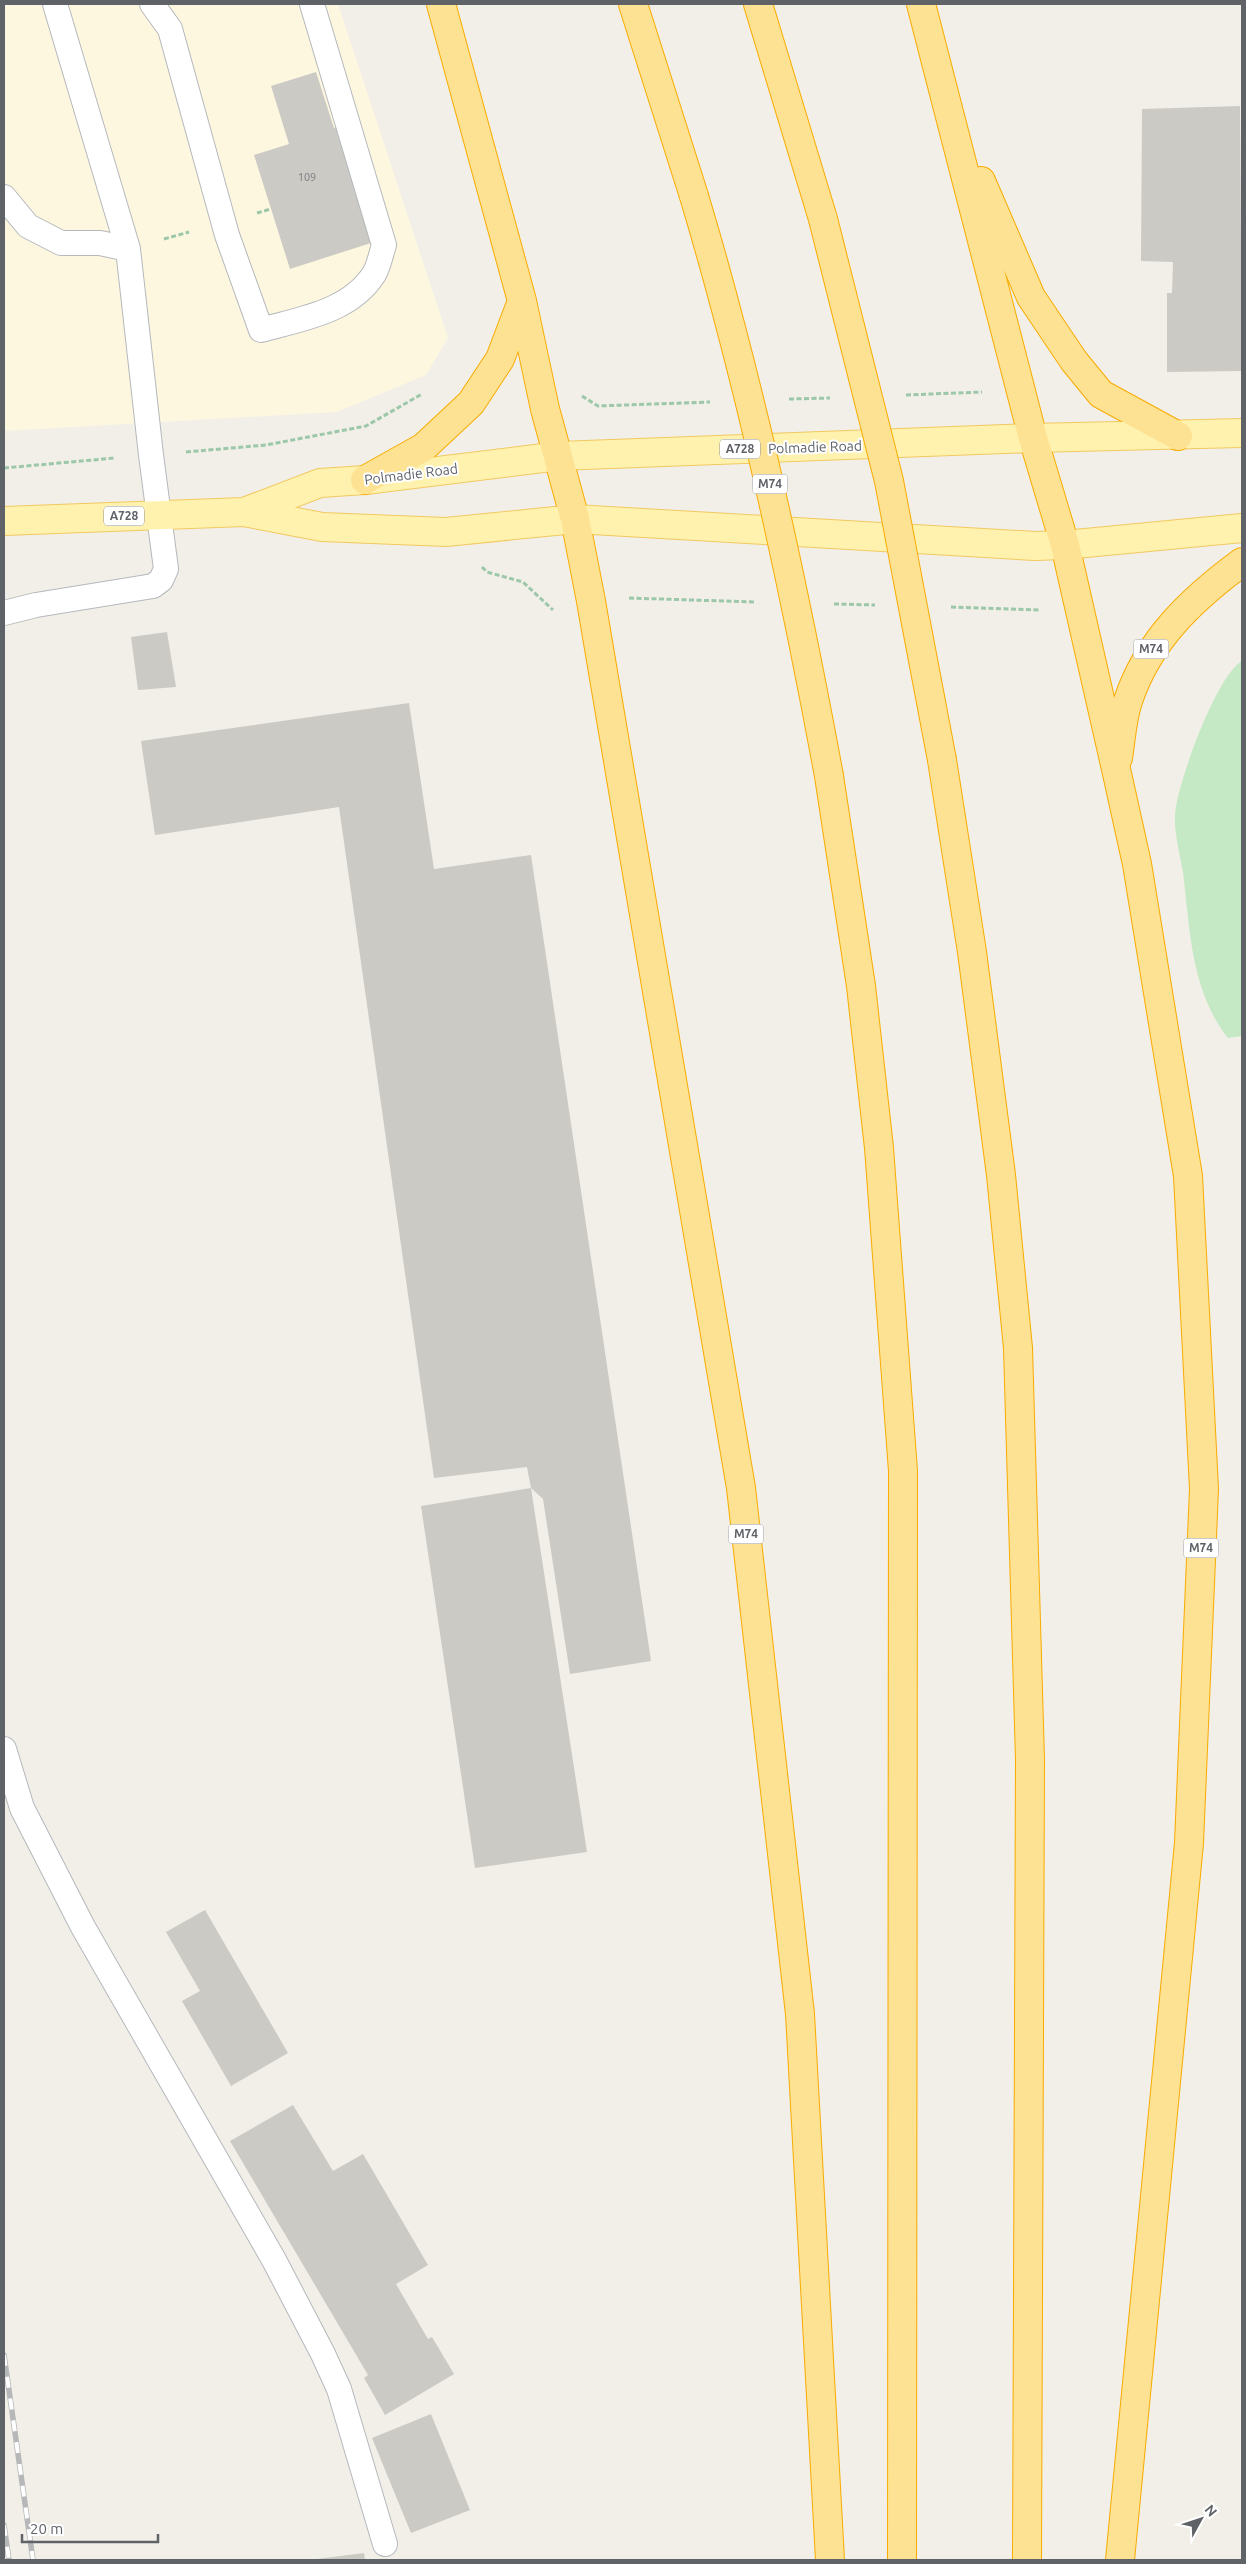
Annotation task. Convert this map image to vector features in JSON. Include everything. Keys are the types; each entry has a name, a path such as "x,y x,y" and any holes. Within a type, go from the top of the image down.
{"highway":[{"name":"M74","path":"441,4 522,301 537,374 575,519 591,601 741,1488 800,2014 830,2560"},
{"name":"M74","path":"633,4 720,281 770,485 801,624 829,776 861,986 879,1148 904,1471 902,2560"},
{"path":"758,4 823,219 889,481 942,760 972,952 1000,1165 1018,1348 1030,1760 1027,2560"},
{"name":"M74","path":"921,4 1033,438 1065,545 1137,864 1188,1176 1204,1490 1189,1843 1120,2560"},
{"name":"M74","path":"944,94 1030,297 1063,345 1101,394 1178,436"},
{"path":"365,480 424,446 471,403 500,359 522,301"},
{"name":"M74","path":"1116,769 1128,702 1151,648 1200,593 1242,562"}],"main road":[{"name":"Polmadie Road","path":"244,512 320,483 365,480 559,456 1033,438 1242,433"},
{"name":"Polmadie Road","path":"4,521 244,512 322,527 446,532 575,519 1026,545 1065,545 1242,528"}],"lane":[{"path":"4,613 36,605 153,586 162,580 166,569 160,515 150,455 128,249 55,4"},
{"path":"152,4 170,29 227,235 261,330 332,310 355,294 374,274 384,245 312,4"},
{"path":"5,200 28,226 61,243 100,242 128,249"},
{"path":"4,1749 22,1808 79,1919 135,2021 274,2260 323,2354 339,2389 385,2544"}],"path":[{"path":"904,395 984,392"},
{"path":"266,445 366,426 423,394"},
{"path":"580,394 598,406 716,402"},
{"path":"786,399 835,397"},
{"path":"446,532 487,572 523,582 552,610 591,601 630,598 760,602"},
{"path":"829,604 879,605"},
{"path":"949,607 1079,610"}],"shaded area":[{"path":"4,4 338,4 448,338 426,375 337,412 4,431"}],"green space":[{"path":"1242,661 1242,1036 1228,1038 1206,1000 1194,959 1183,872 1176,836 1175,815 1177,800 1190,757 1210,708 1221,687"}],"building":[{"path":"316,72 334,128 337,127 374,242 290,269 254,155 289,144 271,86"},
{"path":"1240,106 1242,371 1167,372 1167,293 1172,293 1173,262 1141,261 1142,109"},
{"path":"167,632 176,687 138,690 131,637"},
{"path":"409,703 434,869 531,855 651,1661 570,1674 543,1499 531,1488 527,1467 434,1478 339,807 155,835 141,741"},
{"path":"531,1488 587,1852 475,1868 421,1506"},
{"path":"205,1910 288,2053 231,2086 182,2001 200,1991 166,1932"},
{"path":"293,2105 333,2171 363,2154 428,2265 396,2284 428,2339 432,2337 454,2374 385,2415 364,2378 368,2375 230,2141"},
{"path":"431,2414 470,2510 411,2533 372,2438"},
{"path":"364,2553 365,2560 317,2560 317,2559"}],"railway":[{"path":"4,2355 33,2560"},
{"path":"4,2525 9,2560"}]}
